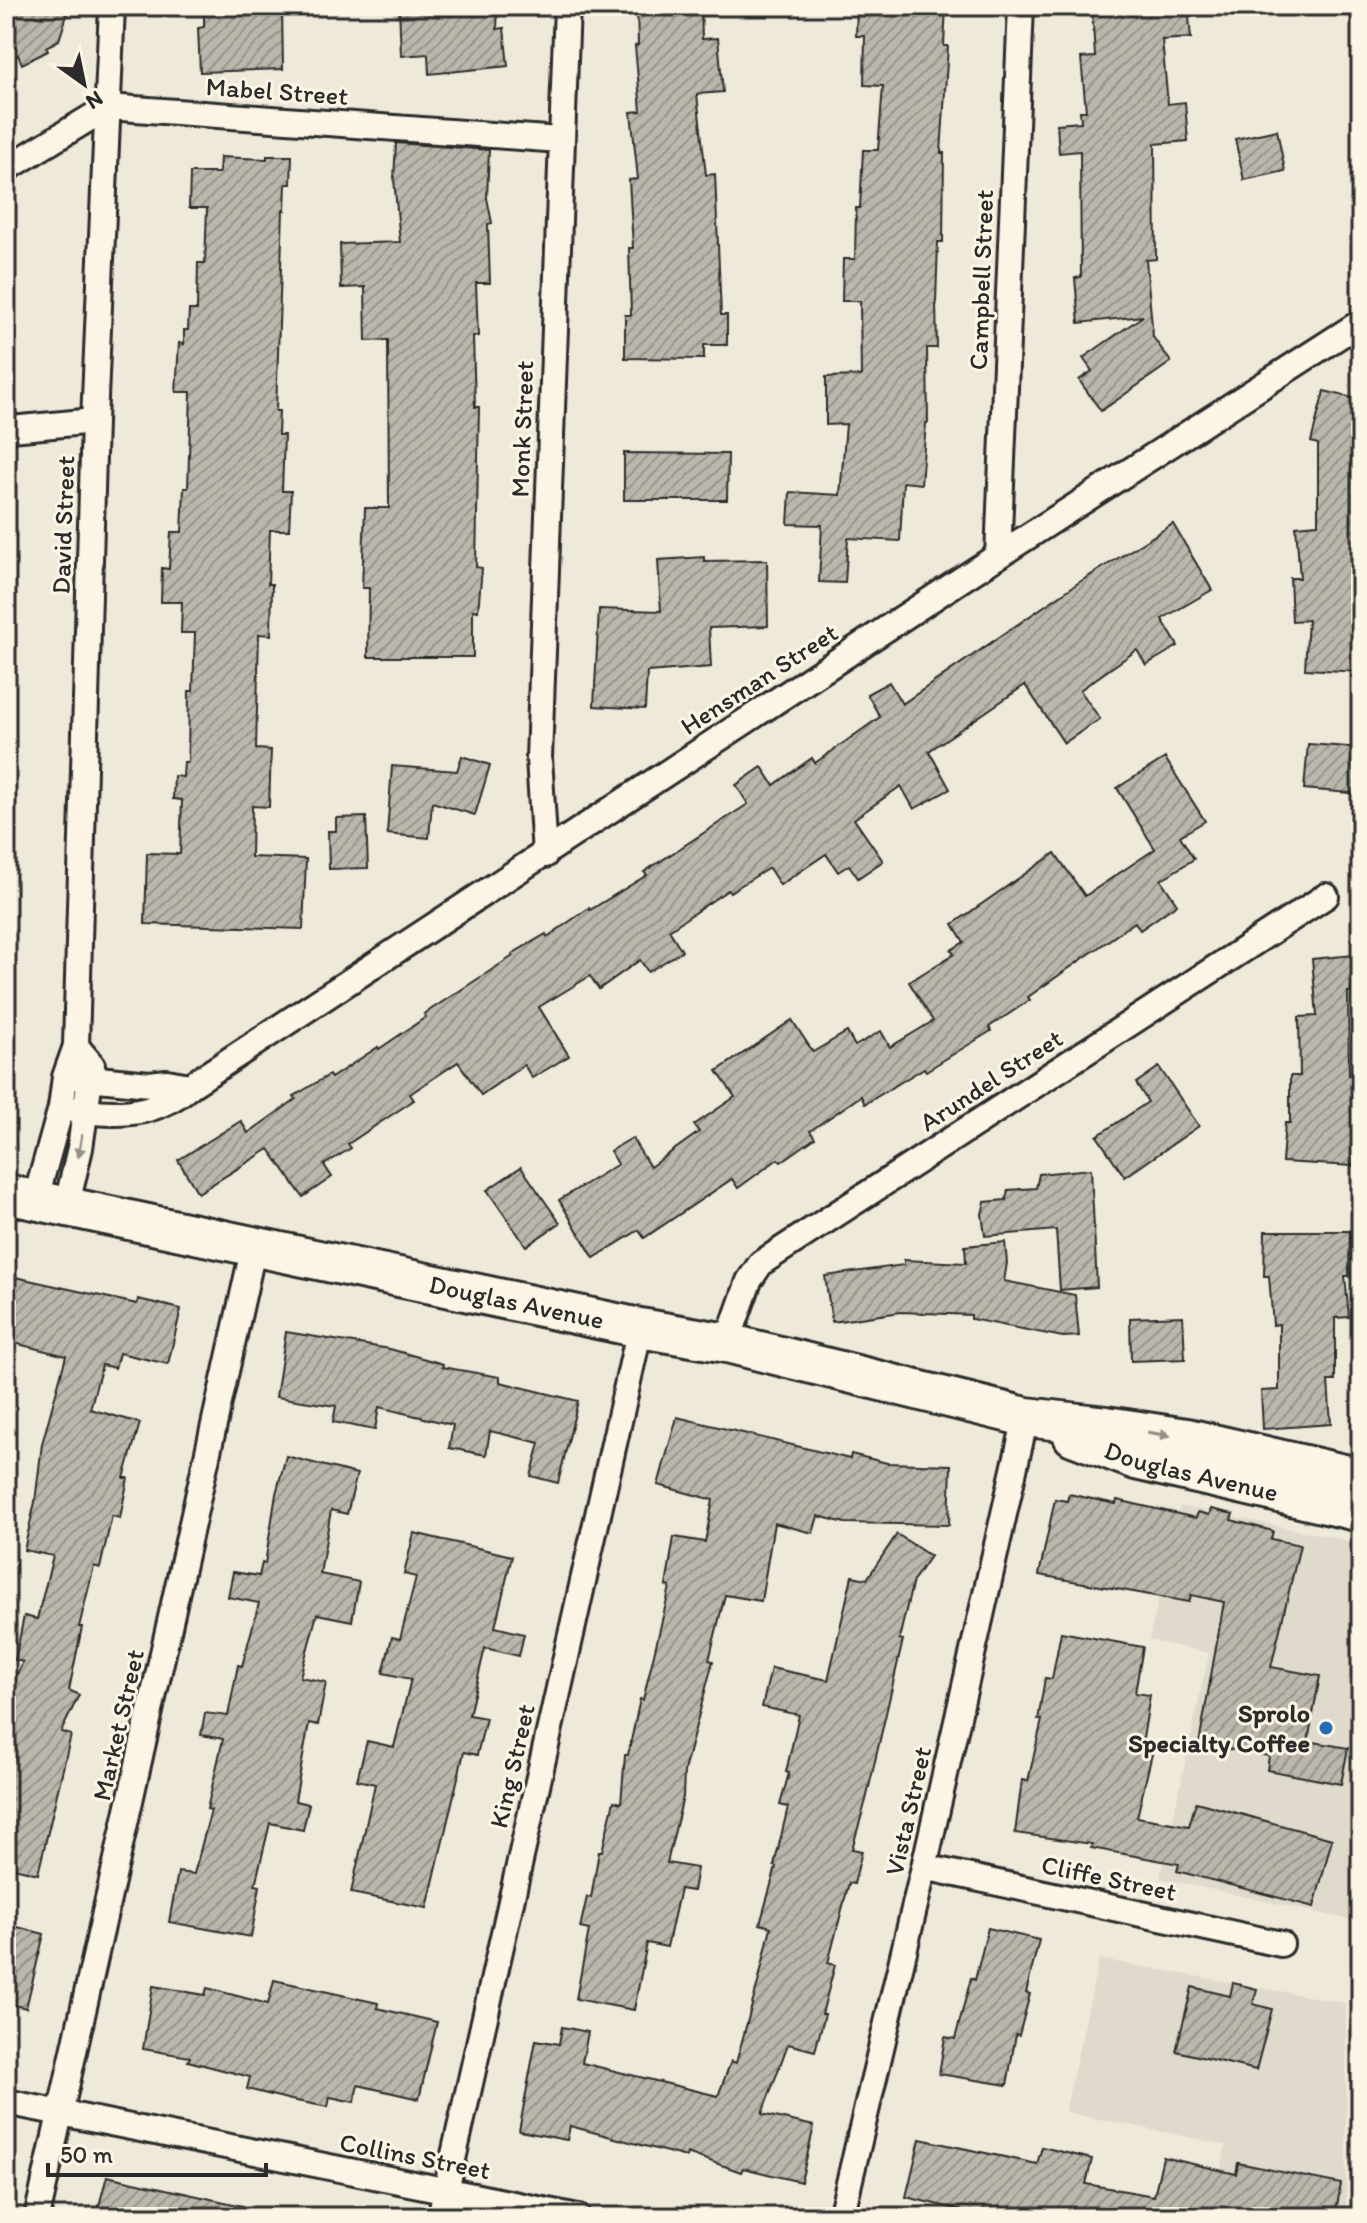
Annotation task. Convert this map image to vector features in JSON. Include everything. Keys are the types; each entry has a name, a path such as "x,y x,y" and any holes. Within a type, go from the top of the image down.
{"main road":[{"name":"Douglas Avenue","path":"36,1201 640,1328 727,1343 1026,1417 1136,1460 1361,1512"},
{"name":"Douglas Avenue","path":"1026,1417 1187,1438 1361,1478"}],"street":[{"name":"David Street","path":"36,1201 77,1165 74,1110 65,1077 76,1046 94,421 112,6"},
{"name":"Monk Street","path":"545,855 539,758 567,6"},
{"name":"Campbell Street","path":"998,556 1021,6"},
{"name":"Mabel Street","path":"108,107 560,140"},
{"path":"6,169 108,107"},
{"name":"Hensman Street","path":"74,1110 135,1113 173,1100 998,556 1361,322"},
{"path":"6,422 11,429 94,421"},
{"name":"Arundel Street","path":"727,1343 749,1281 761,1263 1326,896"},
{"name":"David Street","path":"74,1110 90,1078 92,1065 76,1046"},
{"path":"65,1077 190,1086"},
{"name":"Market Street","path":"37,2217 254,1246"},
{"name":"King Street","path":"440,2217 640,1328"},
{"name":"Vista Street","path":"841,2217 1026,1417"},
{"name":"Cliffe Street","path":"924,1867 1281,1944"},
{"name":"Collins Street","path":"6,2102 578,2217"}],"shaded area":[{"path":"1180,1506 1343,1539 1361,1556 1359,1922 1160,1878 1209,1653 1149,1640"},
{"path":"1099,1959 1346,2003 1346,2217 1211,2217 1226,2145 1065,2112"}],"building":[{"path":"6,6 70,6 59,40 46,47 48,51 22,64 18,55 6,63"},
{"path":"204,6 282,6 283,69 200,72 198,28 204,27"},
{"path":"399,6 498,6 497,29 504,28 508,66 429,74 428,54 401,56"},
{"path":"637,6 701,6 702,39 718,38 723,92 697,94 706,175 715,174 721,315 727,315 727,345 704,345 704,359 625,358 625,315 631,315 629,248 633,248 629,180 638,179 631,112 641,111 635,46 638,45"},
{"path":"857,6 946,6 944,46 948,46 941,153 944,153 943,242 938,242 937,348 927,348 928,423 921,484 903,482 900,541 848,538 845,583 819,582 822,525 788,524 790,492 840,495 846,424 826,425 826,377 861,376 860,301 842,301 843,259 855,259 856,208 860,208 863,150 878,150 883,86 864,85 865,36 856,36"},
{"path":"1188,6 1191,38 1162,40 1168,104 1185,102 1188,141 1155,144 1156,259 1146,260 1153,337 1171,362 1101,411 1079,380 1092,371 1083,358 1143,316 1079,323 1075,278 1081,277 1080,151 1059,153 1057,124 1081,122 1080,111 1086,111 1081,58 1095,57 1092,7"},
{"path":"1277,130 1285,171 1244,180 1235,139"},
{"path":"396,143 489,150 487,198 492,223 488,224 490,283 476,283 478,336 473,336 475,407 479,407 476,567 482,568 478,611 473,610 473,657 368,657 369,588 362,588 365,508 389,508 388,340 366,341 365,287 341,288 340,244 400,242 394,179"},
{"path":"267,156 292,156 291,184 286,184 283,210 276,411 279,411 278,435 284,435 282,491 291,491 289,530 270,530 268,584 272,584 271,635 259,634 256,749 271,750 269,807 252,806 251,857 306,859 303,929 145,924 147,853 180,854 182,800 173,799 174,776 183,777 184,762 188,762 189,691 193,691 195,633 181,633 182,602 161,602 162,568 169,569 171,532 182,532 184,488 188,488 191,392 176,392 179,343 184,344 189,310 197,310 198,263 205,263 207,208 189,208 190,173 219,173 220,157 267,159"},
{"path":"1324,391 1361,400 1361,672 1305,669 1308,620 1292,621 1290,578 1300,578 1296,526 1318,524 1318,444 1311,442"},
{"path":"624,453 728,454 727,500 624,500"},
{"path":"1173,524 1212,590 1162,619 1178,646 1146,665 1137,650 1080,690 1100,719 1064,743 1025,685 929,751 950,789 914,809 901,786 854,819 883,861 858,878 849,865 838,872 826,854 780,885 769,868 730,892 728,890 669,930 682,951 648,972 640,960 599,989 590,976 539,1007 569,1056 532,1078 524,1065 481,1095 458,1062 410,1094 414,1100 348,1144 351,1148 324,1165 332,1177 303,1197 269,1149 198,1193 178,1160 241,1121 248,1133 296,1099 294,1096 379,1049 512,954 546,934 547,937 589,908 647,875 644,872 748,804 736,785 762,767 774,785 812,758 815,763 880,717 867,694 889,682 902,704 1078,583"},
{"path":"704,557 704,561 767,560 768,626 709,628 711,667 647,672 645,709 594,706 599,609 661,611 658,560"},
{"path":"1308,744 1361,748 1361,794 1304,789"},
{"path":"462,756 490,765 475,815 432,802 429,838 387,834 392,766 457,771"},
{"path":"1165,758 1205,821 1180,836 1194,859 1161,880 1177,904 1140,930 1135,922 1028,997 1030,1000 989,1027 991,1031 926,1071 924,1068 865,1104 861,1096 810,1131 815,1138 781,1162 778,1159 738,1188 732,1179 644,1238 639,1230 594,1258 559,1200 618,1164 610,1151 632,1138 650,1167 699,1132 694,1125 735,1097 717,1071 792,1020 813,1052 847,1032 855,1046 881,1031 890,1047 933,1021 909,982 954,954 951,950 964,942 953,924 1055,853 1085,896 1155,849 1117,788"},
{"path":"366,817 368,868 329,869 328,831 336,831 336,818"},
{"path":"1354,955 1357,992 1348,992 1349,1075 1358,1075 1353,1166 1282,1162 1285,1123 1290,1123 1290,1076 1300,1076 1299,1017 1317,1016 1312,959"},
{"path":"1159,1067 1199,1126 1125,1177 1097,1136 1148,1102 1136,1083"},
{"path":"521,1167 560,1223 526,1246 487,1190"},
{"path":"1091,1169 1097,1287 1060,1290 1056,1230 985,1236 982,1214 985,1202 1006,1200 1008,1190 1036,1188 1039,1174"},
{"path":"1265,1231 1350,1231 1349,1276 1345,1276 1349,1317 1335,1318 1335,1381 1328,1381 1331,1424 1263,1429 1261,1391 1279,1390 1279,1324 1273,1325 1269,1276 1264,1276"},
{"path":"1005,1242 1007,1263 1004,1281 1075,1295 1079,1336 1063,1337 971,1319 971,1315 901,1312 832,1322 825,1276 904,1265 904,1260 966,1263 965,1246"},
{"path":"6,1275 137,1304 138,1299 181,1309 168,1364 119,1353 115,1368 102,1365 90,1409 140,1423 124,1478 128,1478 120,1518 112,1516 100,1568 94,1566 79,1627 82,1627 69,1690 79,1695 61,1732 71,1735 38,1874 6,1866 6,1696 23,1662 15,1660 24,1616 37,1619 53,1556 24,1550 35,1502 42,1444 66,1356 6,1341"},
{"path":"1183,1316 1185,1359 1131,1361 1130,1318"},
{"path":"286,1332 390,1349 443,1364 442,1367 500,1377 500,1382 578,1401 558,1483 531,1476 540,1443 490,1431 486,1455 449,1448 453,1425 379,1407 375,1430 333,1422 336,1406 276,1397"},
{"path":"677,1417 850,1459 851,1454 887,1463 951,1465 949,1525 845,1523 818,1516 813,1533 774,1523 761,1601 725,1595 709,1660 713,1661 684,1771 683,1797 667,1863 697,1868 693,1891 680,1889 667,1947 647,1943 634,2010 576,1999 589,1930 580,1928 587,1897 591,1898 599,1851 602,1851 614,1801 621,1803 625,1755 628,1755 640,1699 643,1700 670,1587 666,1586 674,1537 705,1542 713,1500 658,1485"},
{"path":"286,1456 357,1474 347,1514 331,1510 320,1574 359,1582 352,1621 317,1614 300,1677 326,1682 318,1725 309,1723 295,1801 309,1804 303,1830 270,1823 255,1885 260,1886 251,1937 169,1922 178,1872 194,1874 211,1810 207,1809 223,1739 201,1735 205,1713 228,1716 238,1665 242,1666 259,1603 228,1597 233,1572 259,1576 262,1563 265,1564 276,1494"},
{"path":"1069,1494 1116,1504 1117,1500 1196,1518 1198,1512 1209,1515 1211,1509 1233,1514 1231,1520 1273,1531 1271,1539 1300,1545 1271,1667 1320,1676 1308,1741 1348,1748 1341,1784 1267,1770 1269,1756 1199,1744 1224,1602 1191,1595 1189,1602 1039,1575 1055,1499 1067,1501"},
{"path":"414,1533 512,1556 495,1627 524,1634 519,1656 485,1648 469,1715 486,1718 477,1755 464,1752 427,1908 351,1893 375,1784 357,1780 367,1741 394,1747 411,1679 383,1673 392,1637 400,1639 416,1577 404,1574"},
{"path":"897,1534 930,1556 913,1581 899,1639 903,1640 852,1849 862,1851 854,1884 849,1883 828,1963 835,1965 822,2014 825,2014 815,2051 788,2044 762,2114 814,2126 801,2182 743,2168 741,2172 687,2153 686,2157 570,2126 567,2140 519,2131 536,2040 559,2044 562,2027 588,2032 582,2063 718,2096 731,2061 736,2063 758,1983 771,1927 760,1924 788,1807 780,1805 799,1715 762,1707 771,1668 828,1680 852,1576 867,1579"},
{"path":"1061,1632 1143,1647 1135,1693 1150,1695 1141,1751 1152,1754 1137,1817 1189,1826 1196,1802 1332,1839 1314,1907 1177,1871 1179,1864 1091,1848 1092,1844 1015,1833 1022,1780 1028,1781 1042,1720 1038,1720 1045,1678 1052,1679"},
{"path":"6,1924 44,1934 26,2008 6,2003"},
{"path":"988,1928 1039,1940 1026,1993 1030,1994 1019,2035 1016,2034 1007,2085 939,2074 945,2037 955,2039"},
{"path":"274,1980 378,2003 377,2008 437,2022 419,2099 358,2085 354,2102 330,2097 328,2107 247,2089 250,2077 188,2061 190,2057 143,2049 153,1986 205,1995 207,1988 268,2004"},
{"path":"1233,1983 1257,1989 1253,2004 1272,2009 1256,2070 1176,2051 1192,1987 1230,1996"},
{"path":"920,2139 1037,2164 1042,2147 1092,2159 1086,2184 1154,2196 1163,2157 1236,2174 1238,2163 1341,2184 1335,2217 958,2217 960,2210 906,2197"},
{"path":"107,2176 243,2206 242,2217 96,2217"}],"place":[{"name":"Sprolo Specialty Coffee","path":"1326,1728"}]}
